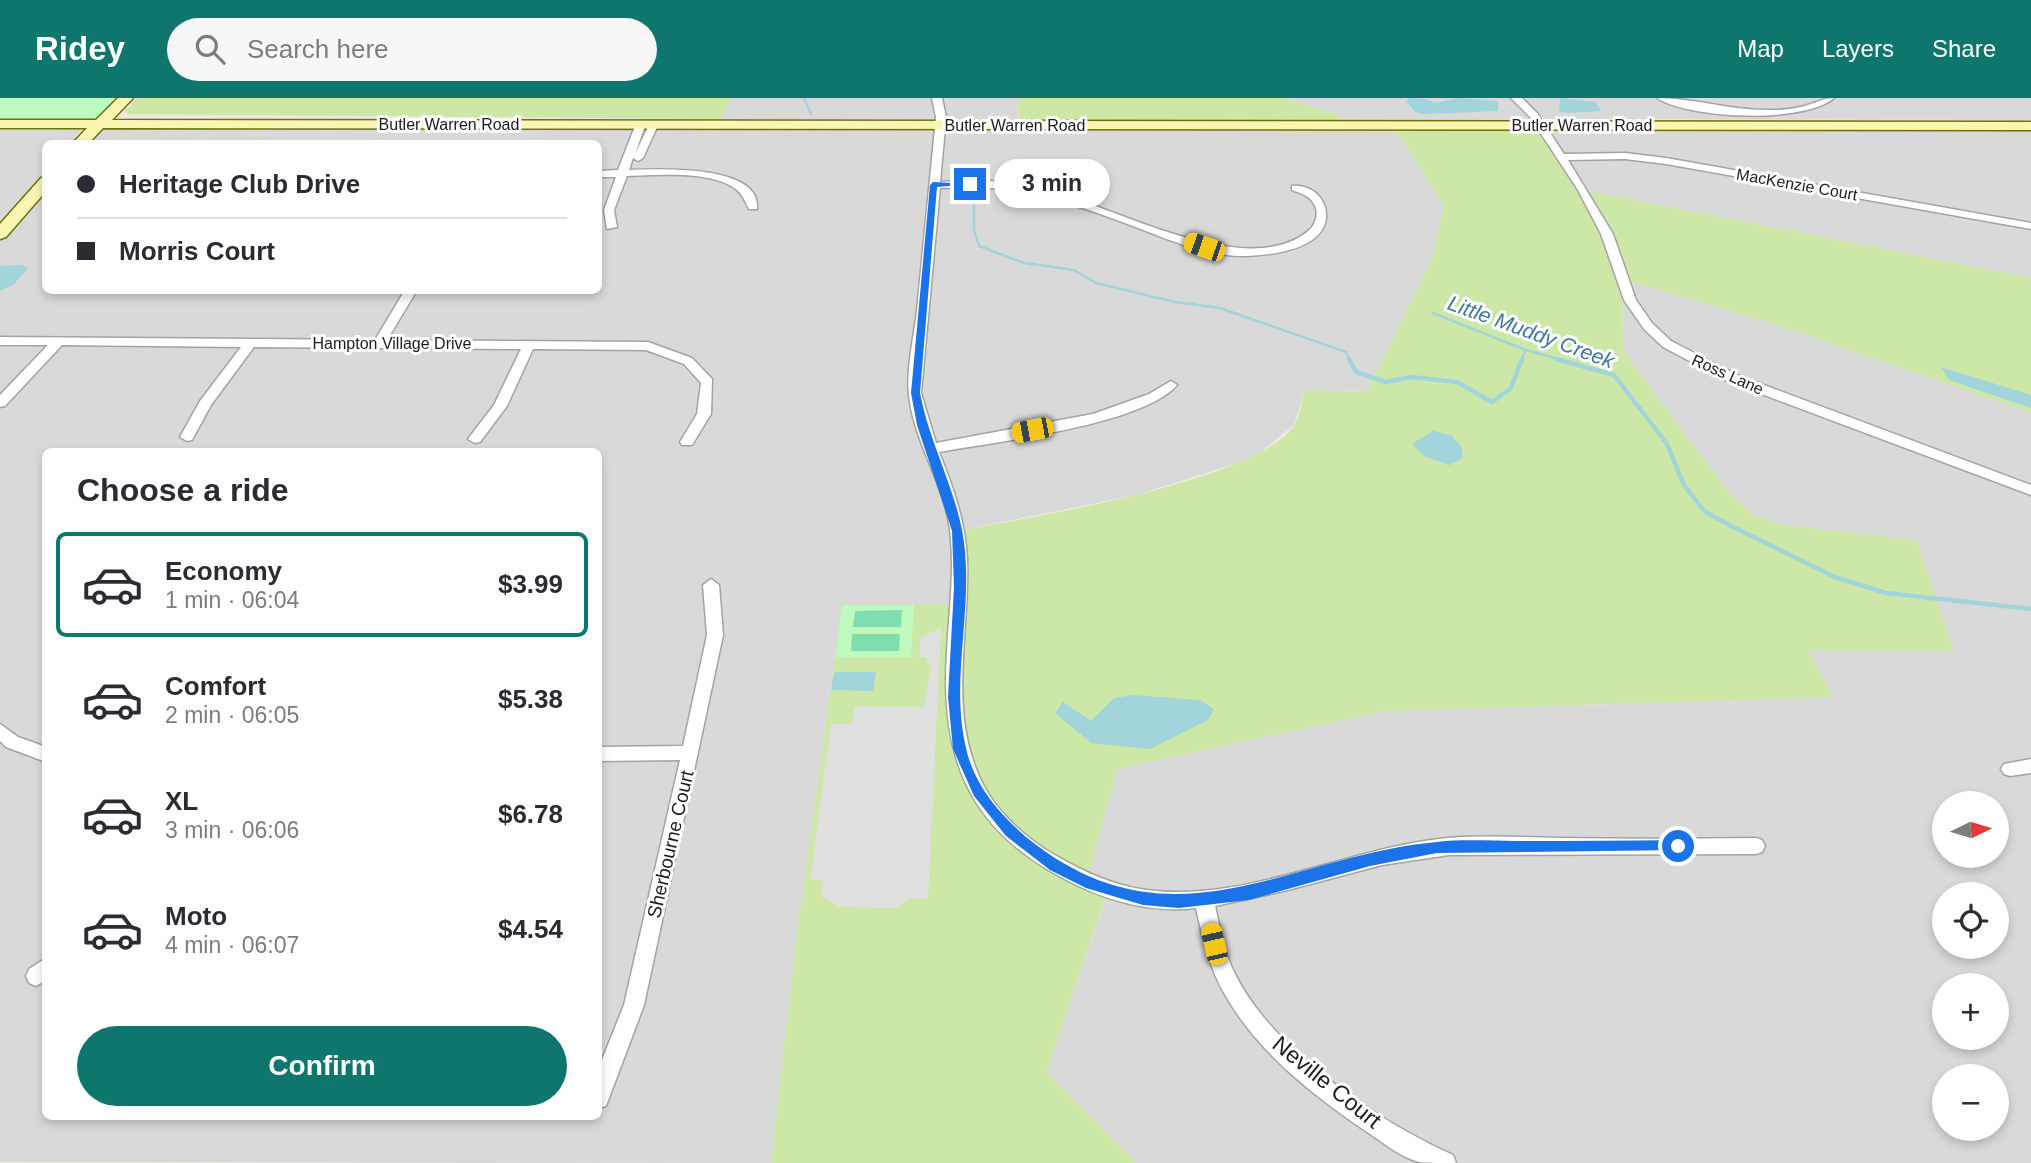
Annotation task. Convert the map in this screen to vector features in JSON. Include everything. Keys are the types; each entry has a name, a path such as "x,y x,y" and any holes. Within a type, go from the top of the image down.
{"main road":[{"path":"83,140 126,98"},
{"name":"Butler Warren Road","path":"0,124 939,125 1537,120 2031,126"},
{"path":"0,234 42,186"}],"street":[{"path":"937,98 940,103 939,125 916,373 918,409 957,531 959,576 955,723 960,749 978,792 1003,824 1027,847 1086,882 1143,899 1204,900 1249,893 1370,860 1437,848 1756,846"},
{"path":"1516,98 1537,120"},
{"path":"1531,98 1537,120"},
{"path":"1662,98 1696,108 1725,111 1813,108 1829,98"},
{"path":"1682,98 1725,111"},
{"path":"1762,98 1773,111"},
{"name":"Ross Lane","path":"1537,120 1596,212 1634,306 1647,326 1667,344 1732,378 2031,490"},
{"path":"611,227 609,210 624,174 634,169 647,125"},
{"name":"MacKenzie Court","path":"1561,157 1612,156 1666,161 2031,226"},
{"path":"602,174 690,175 722,179 741,188 753,207"},
{"path":"933,185 987,184 1026,188 1204,247 1248,253 1294,244 1318,227 1322,216 1319,202 1308,192 1296,188"},
{"path":"379,343 409,294"},
{"name":"Hampton Village Drive","path":"0,341 648,346 688,360 701,373 708,387 704,414 687,442"},
{"path":"0,403 59,341"},
{"path":"187,437 205,404 251,342"},
{"path":"475,439 500,407 529,344"},
{"path":"930,449 1108,413 1153,399 1171,385"},
{"name":"Sherbourne Court","path":"602,1088 634,1005 690,753 715,635 710,585"},
{"path":"0,731 12,742 42,753"},
{"path":"602,754 690,753"},
{"path":"2010,769 2031,766"},
{"name":"Neville Court","path":"1204,900 1214,944 1234,991 1276,1045 1358,1111 1397,1138 1445,1163"}],"shaded area":[{"path":"732,98 1018,98 1018,119 720,119"},
{"path":"1285,98 2031,98 2031,120 1549,119 1535,115 1540,125 2031,126 2031,278 1583,190 1393,125 1444,206 1432,259 1367,392 1305,390 1294,425 1253,458 1136,495 957,531 959,604 914,605 835,657 797,934 771,1163 0,1162 0,234 42,185 42,294 602,294 602,140 82,140 100,124 939,125 1339,115"},
{"path":"82,129 73,140 42,140 42,176 0,226 0,130"},
{"path":"1622,278 1778,325 2031,413 2031,1163 1136,1163 1047,1072 1108,891 1086,882 1117,769 1384,711 1833,697 1808,651 1915,541 1782,525 1755,516 1729,493 1623,351"},
{"path":"941,628 928,899 908,899 897,908 840,907 821,896 823,880 810,880 831,724 852,724 854,706 924,707 931,664 927,663 927,657 919,657 921,637"}],"green space":[{"path":"0,98 120,98 96,121 0,121"},
{"path":"138,98 732,98 720,119 127,114 126,110"},
{"path":"1018,98 1285,98 1339,115 1344,125 1019,125"},
{"path":"1393,125 1540,125 1584,190 2031,278 2031,413 1778,325 1622,279 1623,351 1729,493 1755,516 1782,525 1916,540 1954,651 1808,651 1833,697 1384,711 1117,769 1086,882 1108,890 1047,1072 1136,1163 771,1163 797,934 842,605 958,604 957,531 1084,507 1189,480 1234,464 1271,446 1294,426 1305,390 1367,392 1432,259 1444,206"},
{"path":"842,605 914,605 911,657 835,657"},
{"path":"902,610 901,627 853,627 855,611"},
{"path":"852,634 900,634 899,651 851,651"}],"water":[{"path":"1410,98 1427,99 1434,103 1459,98 1498,101 1498,111 1423,114 1415,112 1406,101"},
{"path":"1560,98 1596,102 1601,111 1559,111"},
{"path":"0,266 29,267 14,284 0,291"},
{"path":"1941,367 2031,395 2031,408 1949,380"},
{"path":"1433,431 1451,435 1461,446 1463,458 1450,465 1425,457 1412,444"},
{"path":"834,672 876,672 873,691 831,690"},
{"path":"1132,695 1200,700 1214,709 1208,720 1150,749 1091,743 1055,713 1063,702 1091,721 1114,698"}],"waterway":[{"path":"804,98 811,114"},
{"path":"974,202 974,230 979,246 1024,263 1074,270 1096,283 1175,302 1220,308 1346,352 1350,360"},
{"name":"Little Muddy Creek","path":"1433,313 1526,350"},
{"path":"1521,360 1526,350"},
{"name":"Little Muddy Creek","path":"1526,350 1562,360"},
{"path":"1349,359 1356,372 1386,382 1411,377 1457,382 1492,402 1511,388 1522,359"},
{"name":"Little Muddy Creek","path":"1556,359 1614,375 1667,444 1684,485 1704,511 1733,527 1835,577 1886,593 2031,609"}],"route":[{"path":"970,184 933,185 915,393 922,425 951,505 957,531 959,587 954,697 960,749 978,792 1010,832 1055,866 1086,882 1143,899 1179,901 1249,893 1370,860 1437,848 1518,845 1678,846"}]}
